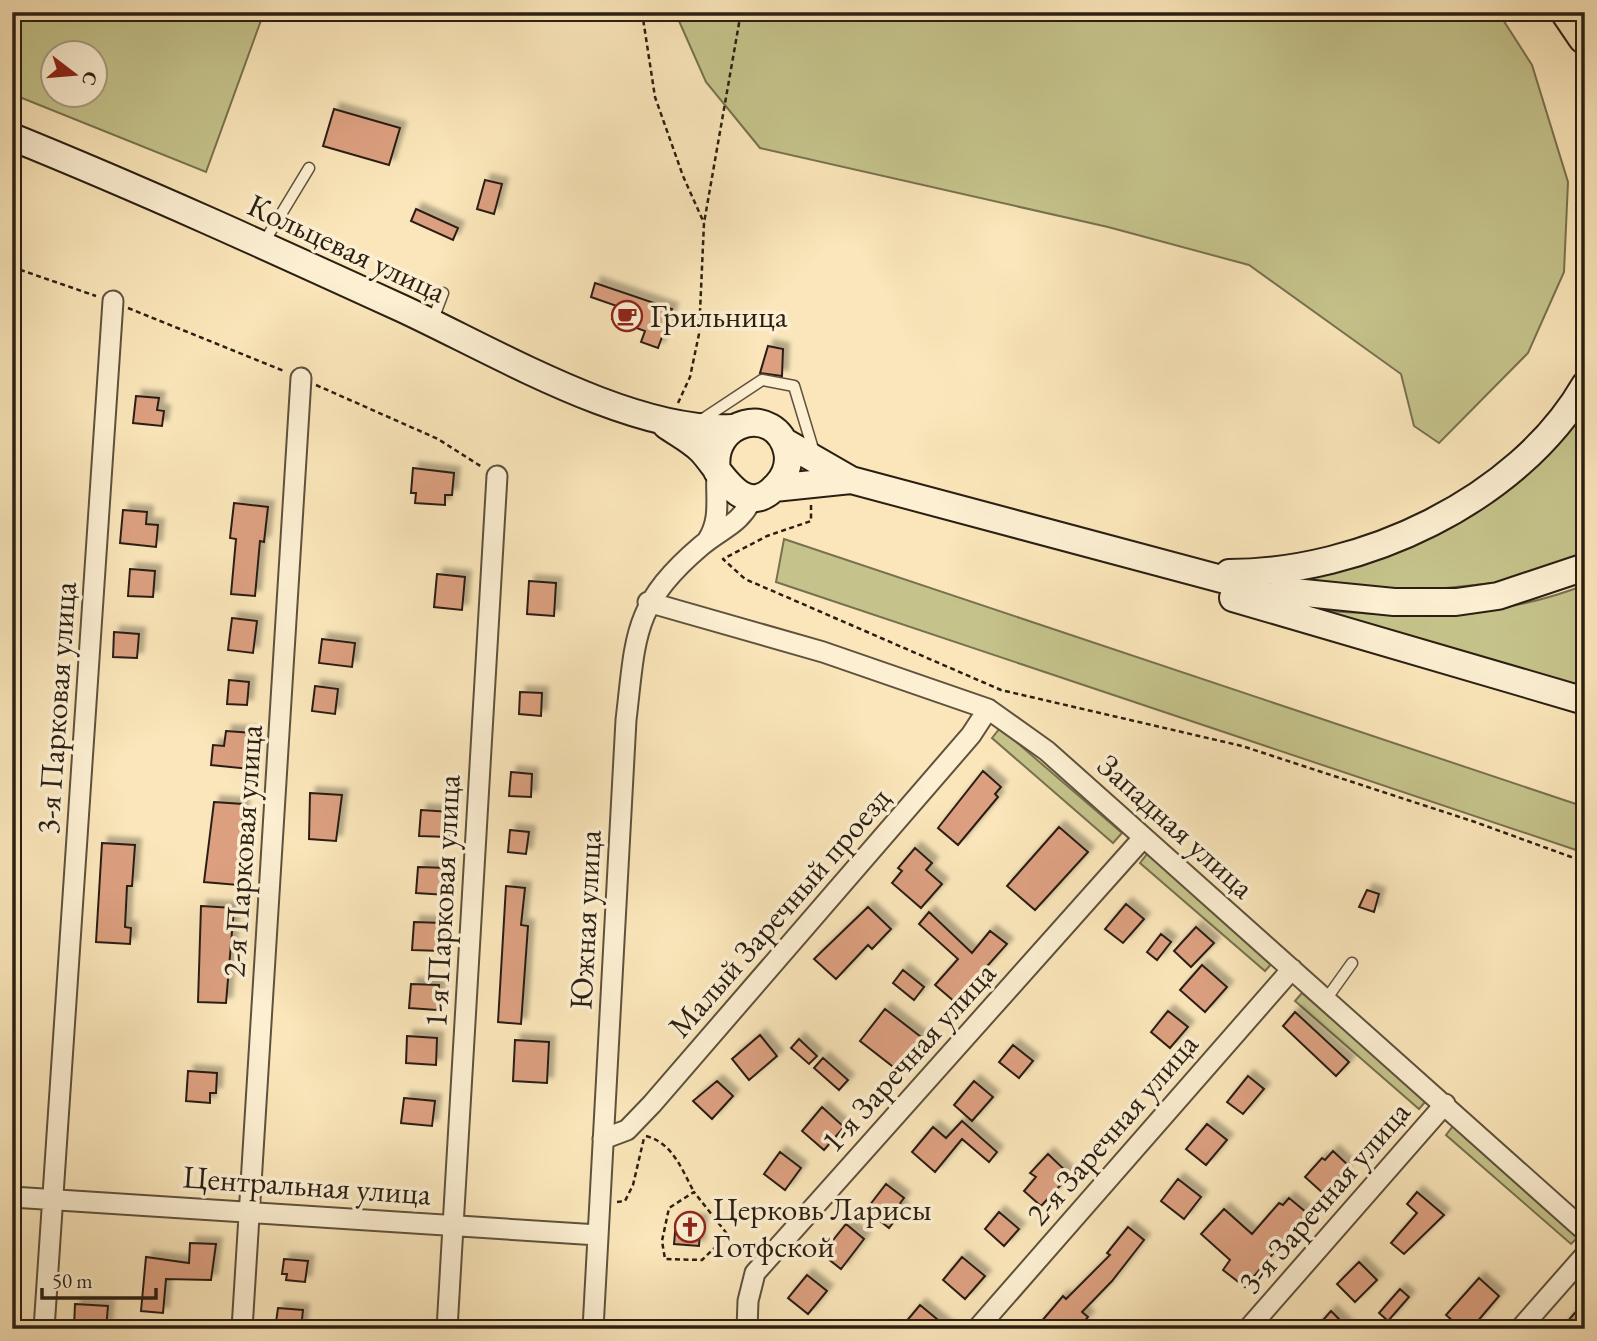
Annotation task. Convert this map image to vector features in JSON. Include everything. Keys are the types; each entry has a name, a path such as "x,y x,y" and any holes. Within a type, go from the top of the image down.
{"street":[{"name":"Кольцевая улица","path":"12,137 263,245 582,393 654,417"},
{"name":"3-я Парковая улица","path":"44,1329 113,302"},
{"name":"2-я Парковая улица","path":"242,1329 301,378"},
{"path":"1189,573 1286,570 1323,563 1406,534 1500,480 1541,446 1585,384"},
{"path":"654,417 694,425 732,428 756,423 777,433 815,473"},
{"path":"654,417 698,447 731,490 764,492 815,473 851,480 1189,573 1255,588 1309,596 1394,602 1455,602 1498,596 1585,567"},
{"path":"706,541 714,530 717,515 718,447 732,428"},
{"path":"764,492 785,476 788,466 785,442"},
{"name":"1-я Парковая улица","path":"447,1329 497,476"},
{"name":"Южная улица","path":"593,1329 626,720 637,629 648,602 681,563 706,541 744,516 764,492"},
{"path":"1189,573 1237,600 1585,701"},
{"name":"Западная улица","path":"648,602 823,652 988,709 1047,751 1585,1231"},
{"name":"Малый Заречный проезд","path":"603,1139 627,1130 652,1104 971,735 988,709"},
{"name":"1-я Заречная улица","path":"747,1329 748,1301 755,1273 1143,838"},
{"name":"2-я Заречная улица","path":"977,1329 1292,969"},
{"name":"3-я Заречная улица","path":"1248,1329 1445,1104"},
{"name":"Центральная улица","path":"12,1197 249,1210 598,1235"},
{"path":"1520,1329 1585,1255"}],"lane":[{"path":"263,245 309,168"},
{"path":"432,323 443,293"},
{"path":"694,425 762,380 794,386 815,473"},
{"path":"1327,999 1352,963"}],"path":[{"path":"642,12 655,97 683,176 704,223"},
{"path":"654,417 678,403 690,377 699,334 704,223 741,12"},
{"path":"12,267 113,302 301,378 438,439 497,476"},
{"path":"815,473 811,521 767,536 723,559 746,579 1001,690 1242,746 1475,821 1585,862"},
{"path":"599,1204 625,1200 633,1185 652,1104"},
{"path":"645,1136 660,1140 675,1157 694,1192 729,1234 755,1273"},
{"path":"694,1192 669,1208 662,1241 665,1259 702,1260 729,1234"}],"shaded area":[{"path":"12,12 264,12 206,172 47,108 108,108 108,38 38,38 38,104 12,94"},
{"path":"675,12 1498,12 1532,65 1568,182 1564,272 1528,353 1439,443 1414,426 1401,374 1249,265 1108,227 760,148 706,82"},
{"path":"1585,402 1585,557 1494,583 1416,591 1279,579 1380,553"},
{"path":"784,539 1585,807 1585,853 776,582"},
{"path":"1585,585 1585,691 1303,609 1376,614 1445,614 1514,605"},
{"path":"1000,728 1122,833 1113,843 992,738"},
{"path":"1147,854 1273,962 1265,971 1140,863"},
{"path":"1302,993 1426,1101 1419,1109 1295,1001"},
{"path":"1453,1126 1579,1236 1571,1244 1446,1135"}],"building":[{"path":"334,109 400,128 389,165 323,146"},
{"path":"485,180 502,184 494,214 477,209"},
{"path":"416,209 458,228 453,240 411,221"},
{"path":"595,283 672,309 658,348 641,342 645,331 612,319 617,306 591,297"},
{"path":"768,346 783,349 782,376 760,373"},
{"path":"136,396 159,398 157,410 164,411 162,426 133,423"},
{"path":"413,468 454,473 452,495 445,495 445,505 415,503 416,493 411,493"},
{"path":"234,503 268,507 264,542 260,541 255,596 231,594 236,539 230,538"},
{"path":"123,510 147,512 146,524 158,525 156,547 120,543"},
{"path":"130,569 155,571 153,597 128,596"},
{"path":"437,574 465,577 462,610 434,607"},
{"path":"529,581 556,583 554,616 527,614"},
{"path":"232,618 257,621 253,653 228,650"},
{"path":"114,632 139,634 137,658 113,657"},
{"path":"322,639 355,643 352,667 319,663"},
{"path":"229,680 249,682 247,705 227,704"},
{"path":"315,686 338,689 335,714 312,711"},
{"path":"520,692 542,693 541,716 519,714"},
{"path":"226,731 253,733 250,769 211,765 213,745 224,746"},
{"path":"983,771 1001,787 995,794 998,797 958,845 938,828"},
{"path":"511,772 532,774 531,797 509,796"},
{"path":"310,793 342,795 336,841 309,839"},
{"path":"214,802 243,804 238,885 204,882"},
{"path":"421,810 451,812 449,837 419,836"},
{"path":"1059,827 1088,852 1035,910 1007,886"},
{"path":"510,830 529,832 526,854 508,852"},
{"path":"102,843 135,845 132,886 127,886 125,927 131,928 130,944 96,942"},
{"path":"915,848 932,863 926,870 942,884 921,908 892,883 902,871 898,868"},
{"path":"418,867 448,868 447,895 416,893"},
{"path":"506,886 525,888 521,925 528,926 521,1024 498,1022"},
{"path":"1367,890 1379,894 1374,912 1359,907"},
{"path":"1126,904 1144,919 1123,943 1105,929"},
{"path":"201,906 234,908 226,1003 198,1002"},
{"path":"868,907 891,929 872,949 868,945 836,979 814,959"},
{"path":"929,912 972,953 990,931 1007,944 955,1002 935,985 958,959 919,924"},
{"path":"414,922 443,923 442,951 412,950"},
{"path":"1196,927 1214,943 1191,967 1174,951"},
{"path":"1161,934 1171,942 1157,960 1147,952"},
{"path":"1202,965 1227,987 1205,1012 1180,990"},
{"path":"903,970 924,987 914,1000 893,983"},
{"path":"411,984 439,985 437,1010 409,1008"},
{"path":"885,1009 921,1037 896,1069 860,1041"},
{"path":"1168,1011 1188,1027 1170,1048 1151,1032"},
{"path":"1295,1012 1349,1062 1336,1076 1283,1026"},
{"path":"760,1035 777,1056 749,1080 732,1059"},
{"path":"407,1036 437,1038 436,1065 406,1063"},
{"path":"799,1039 817,1056 809,1064 791,1048"},
{"path":"515,1040 549,1042 547,1083 513,1081"},
{"path":"1013,1045 1033,1061 1019,1078 999,1062"},
{"path":"823,1058 848,1080 839,1090 814,1068"},
{"path":"188,1071 217,1073 216,1093 210,1093 210,1103 186,1101"},
{"path":"1248,1076 1264,1089 1243,1114 1227,1102"},
{"path":"717,1081 733,1096 712,1119 693,1101"},
{"path":"974,1081 993,1097 972,1121 954,1105"},
{"path":"404,1098 435,1101 432,1126 401,1123"},
{"path":"822,1107 844,1127 824,1150 802,1131"},
{"path":"962,1121 997,1152 989,1162 962,1139 935,1172 912,1152 933,1127 946,1138"},
{"path":"1207,1124 1227,1140 1206,1165 1186,1149"},
{"path":"1333,1151 1349,1166 1324,1194 1305,1177 1322,1158 1325,1160"},
{"path":"780,1152 801,1168 785,1190 764,1174"},
{"path":"1048,1154 1070,1175 1041,1206 1024,1191 1036,1177 1030,1173"},
{"path":"1178,1179 1201,1197 1184,1219 1161,1201"},
{"path":"886,1184 904,1198 898,1206 903,1210 889,1228 866,1210"},
{"path":"1417,1192 1444,1215 1404,1254 1391,1243 1417,1213 1407,1204"},
{"path":"1289,1198 1307,1213 1245,1287 1223,1270 1230,1260 1201,1234 1224,1209 1252,1234 1279,1203 1283,1205"},
{"path":"999,1212 1019,1229 1004,1246 985,1229"},
{"name":"Церковь Ларисы Готфской","path":"701,1221 699,1246 674,1244 676,1222"},
{"path":"846,1224 864,1239 841,1269 822,1254"},
{"path":"1128,1227 1144,1240 1112,1281 1082,1312 1088,1317 1078,1329 1035,1329 1063,1296 1066,1299 1110,1255 1107,1253"},
{"path":"190,1243 216,1244 211,1280 166,1279 163,1313 141,1311 146,1257 189,1263"},
{"path":"962,1257 985,1276 965,1299 943,1280"},
{"path":"284,1259 308,1261 305,1282 286,1280 287,1274 282,1274"},
{"path":"1359,1262 1377,1280 1355,1302 1337,1284"},
{"path":"807,1275 827,1291 808,1314 788,1298"},
{"path":"1479,1278 1499,1296 1471,1329 1462,1329 1446,1315"},
{"path":"1400,1289 1409,1297 1388,1321 1379,1313"},
{"path":"1585,1301 1585,1329 1561,1329"},
{"path":"75,1304 108,1306 106,1329 74,1327"},
{"path":"920,1305 949,1329 900,1329"},
{"path":"278,1308 303,1310 301,1329 275,1329"},
{"path":"1331,1311 1349,1329 1315,1329"}],"place":[{"name":"Грильница","path":"627,316"},
{"name":"Церковь Ларисы Готфской","path":"690,1227"}]}
